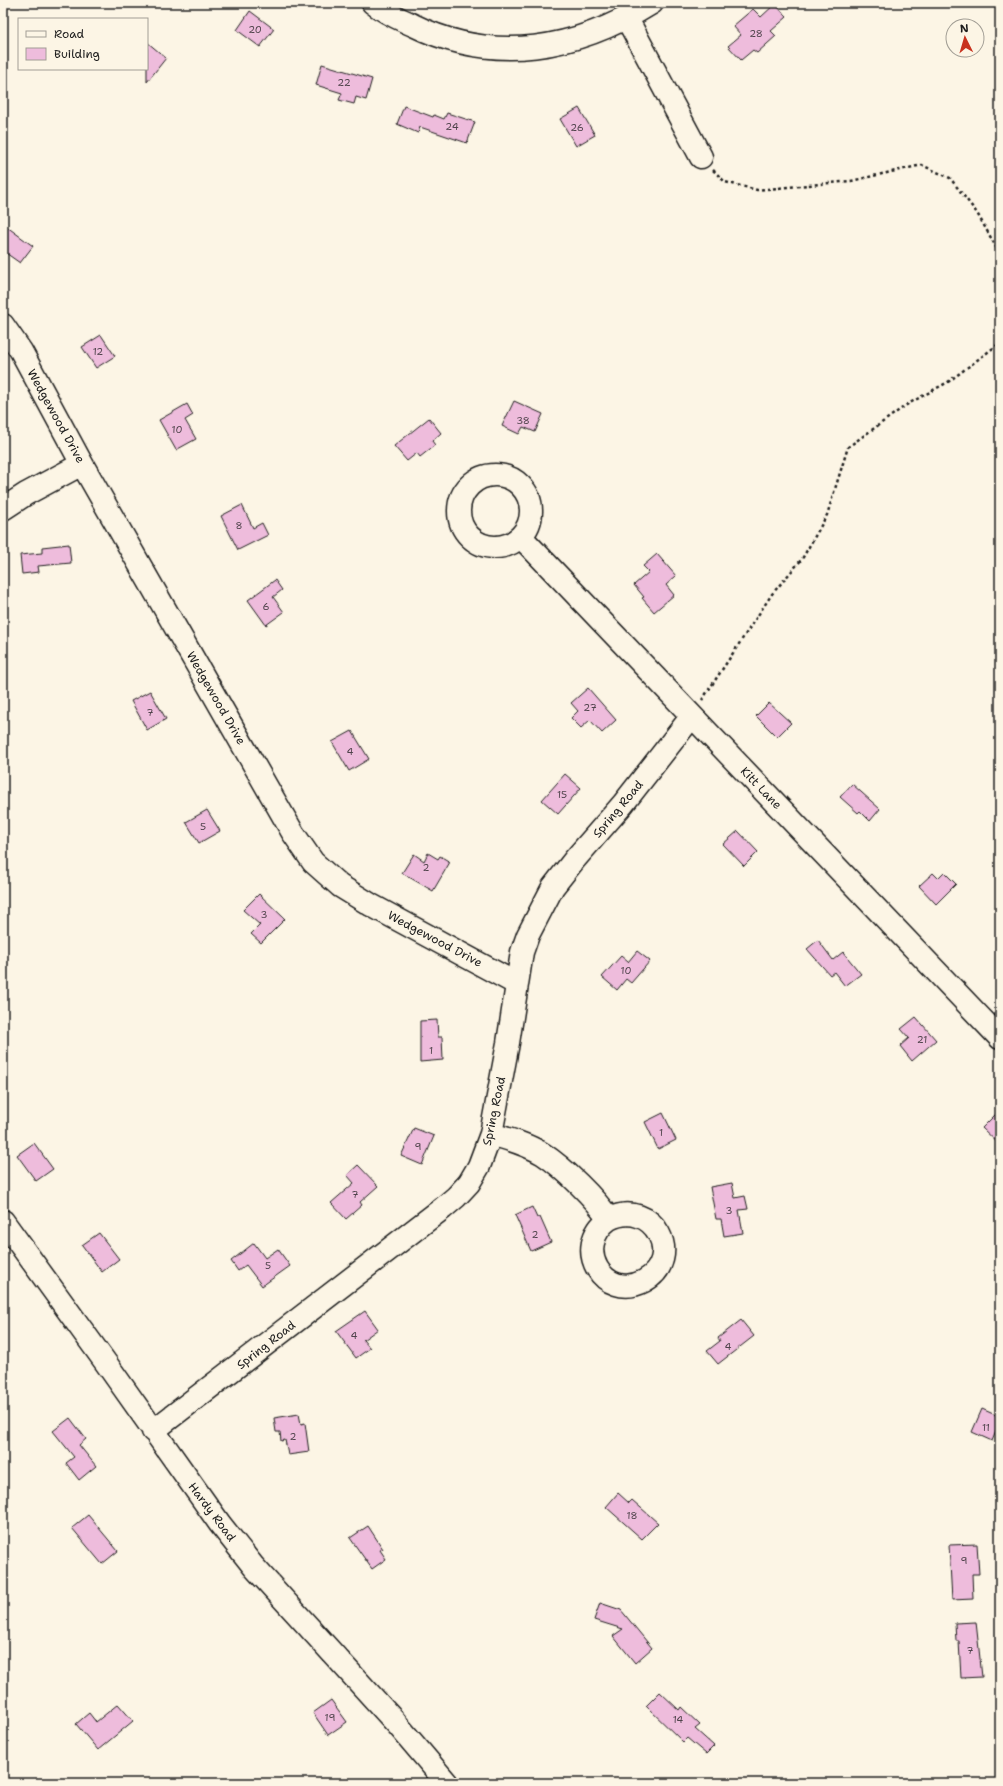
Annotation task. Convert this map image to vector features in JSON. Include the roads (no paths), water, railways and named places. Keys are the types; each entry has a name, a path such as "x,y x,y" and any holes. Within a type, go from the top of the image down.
{"street":[{"path":"373,3 426,32 460,43 496,48 532,48 567,41 601,30 652,3"},
{"path":"626,17 701,157"},
{"name":"Wedgewood Drive","path":"3,325 21,351 82,464 293,833 313,862 340,886 371,905 517,984"},
{"path":"3,509 26,494 82,464"},
{"name":"Kitt Lane","path":"521,537 1000,1038"},
{"name":"Spring Road","path":"153,1431 456,1197 469,1183 479,1166 491,1134 508,1043 522,952 528,935 553,887 575,859 623,804 692,716"},
{"path":"491,1134 521,1143 543,1154 594,1199 609,1219"},
{"name":"Hardy Road","path":"3,1221 220,1524 254,1567 396,1723 447,1783"}]}
